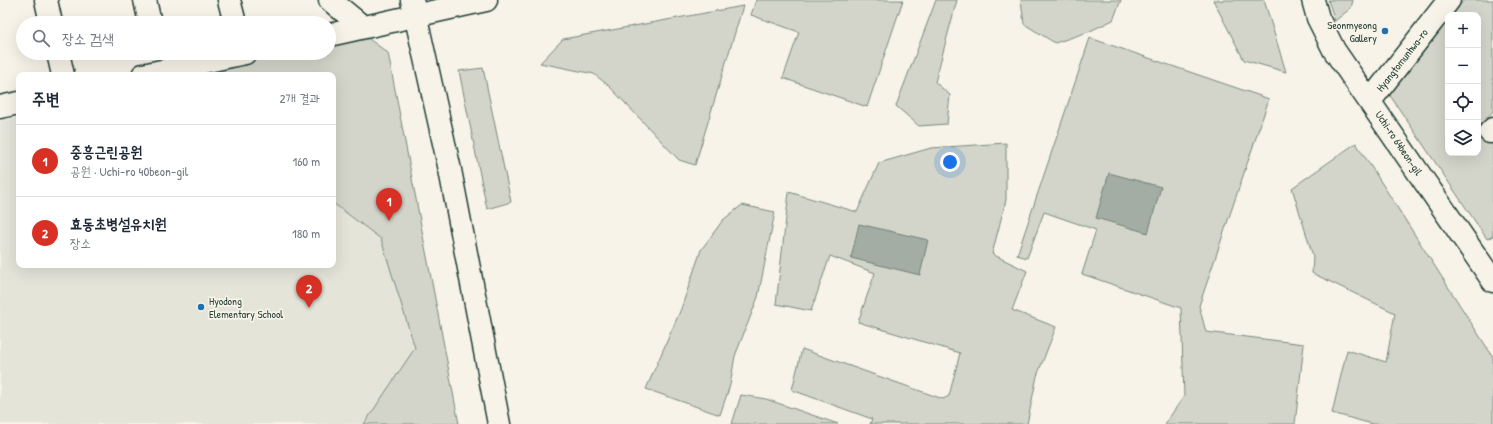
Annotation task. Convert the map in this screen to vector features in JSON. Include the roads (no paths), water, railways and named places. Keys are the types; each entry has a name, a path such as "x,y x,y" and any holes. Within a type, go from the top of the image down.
{"street":[{"path":"46,0 49,16"},
{"path":"145,0 148,16"},
{"path":"229,0 233,16"},
{"path":"330,0 364,27"},
{"path":"336,33 364,27 414,8 482,0"},
{"name":"Uchi-ro 64beon-gil","path":"1313,0 1318,18 1334,50 1493,281"},
{"name":"Hyangtomunhwa-ro","path":"1370,101 1449,0"},
{"path":"414,8 450,170 499,424"},
{"path":"60,60 62,72"},
{"path":"153,67 198,60"},
{"path":"0,107 16,104"}],"place":[{"name":"Seonmyeong Gallery","path":"1385,31"},
{"name":"중흥근린공원","path":"389,221"},
{"name":"Hyodong Elementary School","path":"201,307"},
{"name":"효동초병설유치원","path":"309,308"}]}
